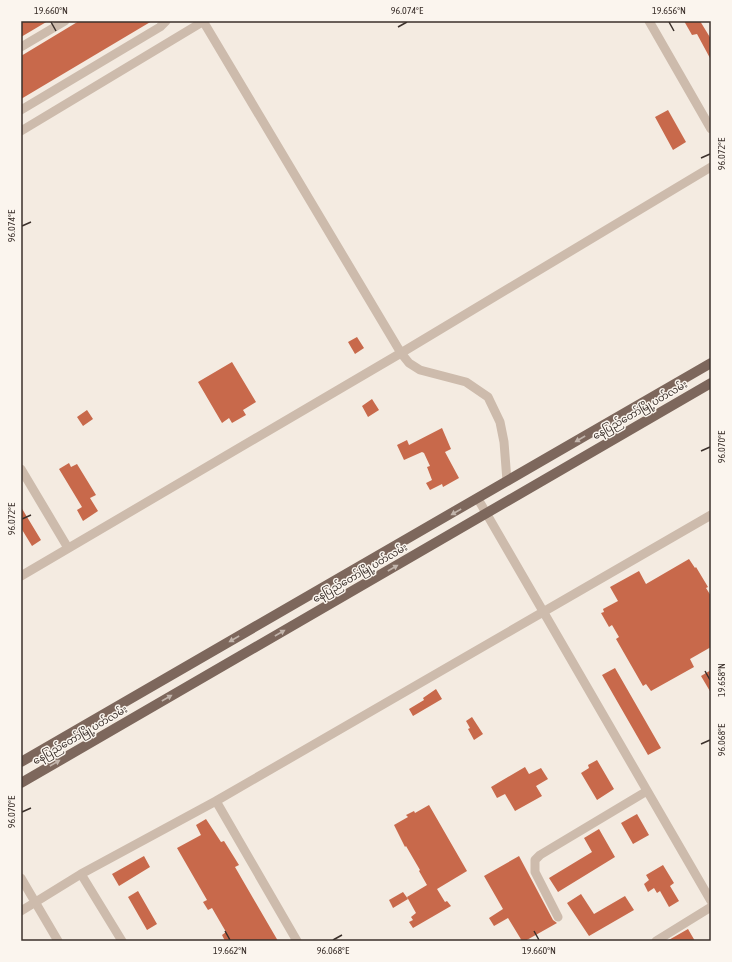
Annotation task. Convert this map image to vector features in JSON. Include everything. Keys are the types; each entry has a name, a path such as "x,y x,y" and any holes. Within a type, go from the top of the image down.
{"main road":[{"name":"နေပြည်တော်မြို့ပတ်လမ်း","path":"21,762 711,363"},
{"name":"နေပြည်တော်မြို့ပတ်လမ်း","path":"21,783 711,383"}],"street":[{"path":"21,47 65,21"},
{"path":"21,110 160,27 166,21"},
{"path":"21,131 204,21 401,353 409,363 420,370 466,382 488,397 500,422 504,442 507,481"},
{"path":"649,21 711,129"},
{"path":"21,576 401,353 711,167"},
{"path":"21,469 68,548"},
{"path":"478,499 711,900"},
{"path":"21,911 81,874 216,801 711,515"},
{"path":"558,917 535,872 535,860 540,855 647,792"},
{"path":"216,801 297,941"},
{"path":"81,874 122,941"},
{"path":"21,878 58,941"},
{"path":"656,941 711,907"}],"building":[{"path":"21,21 48,21 21,37"},
{"path":"79,21 152,21 21,99 21,56"},
{"path":"684,21 700,21 711,39 711,60 697,34 692,35"},
{"path":"668,110 686,142 673,150 655,117"},
{"path":"357,337 364,348 355,354 348,342"},
{"path":"232,362 256,402 243,410 246,415 232,423 229,418 222,423 198,382"},
{"path":"372,399 379,410 368,417 362,406"},
{"path":"87,410 93,419 83,426 77,417"},
{"path":"442,428 451,449 445,452 459,478 443,487 442,484 430,490 426,483 432,480 427,467 430,466 424,453 422,452 404,460 397,445 407,440 409,445"},
{"path":"69,463 71,467 77,464 96,495 90,498 98,511 83,521 77,510 82,507 59,469"},
{"path":"21,507 41,540 32,546 21,528"},
{"path":"689,559 695,568 696,567 708,587 706,588 711,596 711,647 690,659 694,667 651,691 646,684 643,686 616,639 619,637 612,625 609,627 601,613 604,612 603,609 618,601 610,587 639,571 646,584"},
{"path":"615,668 661,748 648,755 602,675"},
{"path":"711,670 711,693 701,676"},
{"path":"436,689 442,699 413,716 409,709 424,700 423,698"},
{"path":"472,717 483,734 474,740 468,729 470,728 466,721"},
{"path":"597,760 614,789 597,800 581,773 589,768 588,765"},
{"path":"525,767 529,774 541,768 548,779 536,786 542,796 515,811 505,794 497,798 491,787"},
{"path":"429,805 467,871 437,889 445,902 447,901 451,906 413,928 409,922 413,920 411,917 416,913 407,897 427,885 394,825 408,817 406,815 414,811 415,813"},
{"path":"637,814 649,835 633,844 621,823"},
{"path":"206,819 221,842 224,841 239,865 235,867 278,941 225,941 222,935 226,932 212,908 208,910 203,902 207,900 177,848 201,835 196,825"},
{"path":"599,829 615,857 558,892 549,878 592,852 584,838"},
{"path":"144,856 150,867 119,886 112,874"},
{"path":"519,856 553,920 557,923 525,941 522,941 508,918 494,926 489,918 503,909 484,876"},
{"path":"663,865 674,883 670,886 679,901 669,907 660,891 657,893 654,888 648,892 644,884 649,880 646,875"},
{"path":"138,891 157,924 147,930 128,897"},
{"path":"403,892 408,899 393,908 389,900"},
{"path":"581,894 594,914 625,896 634,910 589,936 567,903"},
{"path":"688,929 695,941 667,941"}]}
